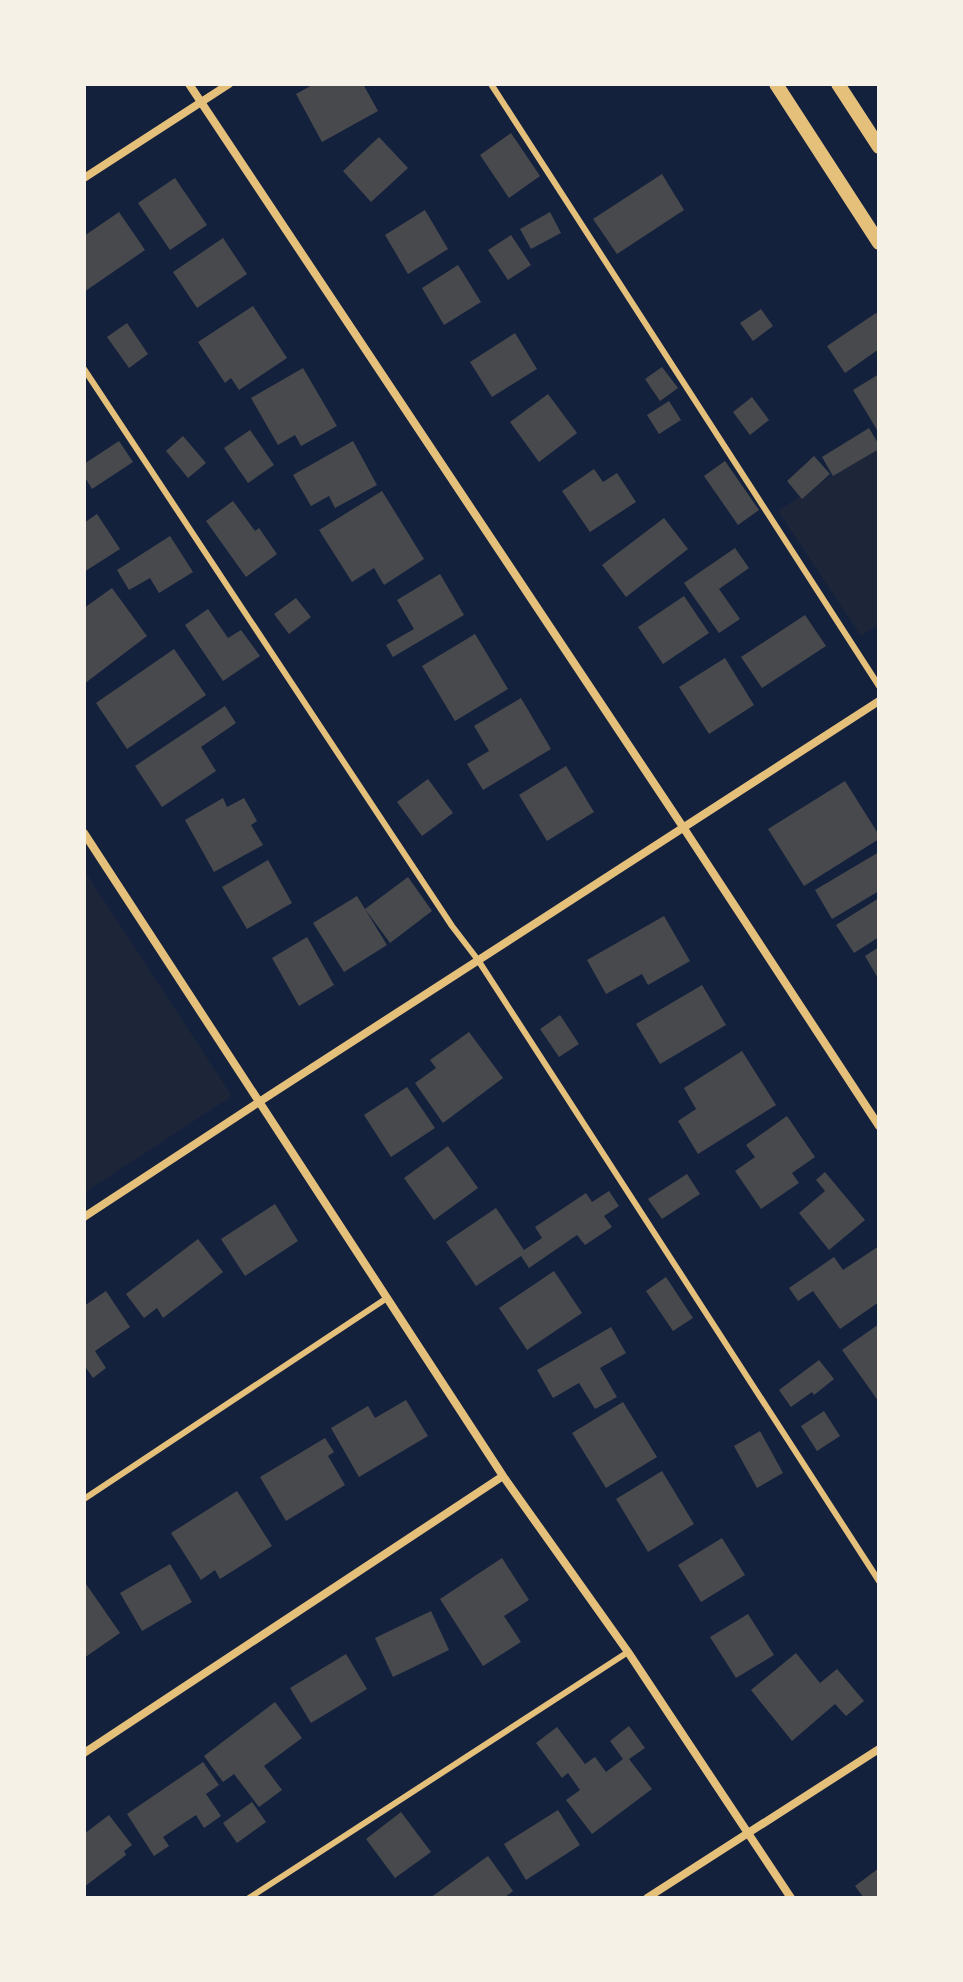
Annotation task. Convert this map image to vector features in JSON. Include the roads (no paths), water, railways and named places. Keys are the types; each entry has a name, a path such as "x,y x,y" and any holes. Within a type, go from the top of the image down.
{"street":[{"path":"189,84 879,1126"},
{"path":"84,178 229,84"},
{"path":"776,84 879,243"},
{"path":"838,84 879,147"},
{"path":"84,1217 879,701"},
{"path":"84,833 503,1476 628,1652 791,1898"},
{"path":"84,1753 503,1476"},
{"path":"647,1898 879,1749"}],"lane":[{"path":"491,84 879,686"},
{"path":"84,369 452,926 478,960 879,1581"},
{"path":"84,1499 387,1298"},
{"path":"249,1898 628,1652"}]}
